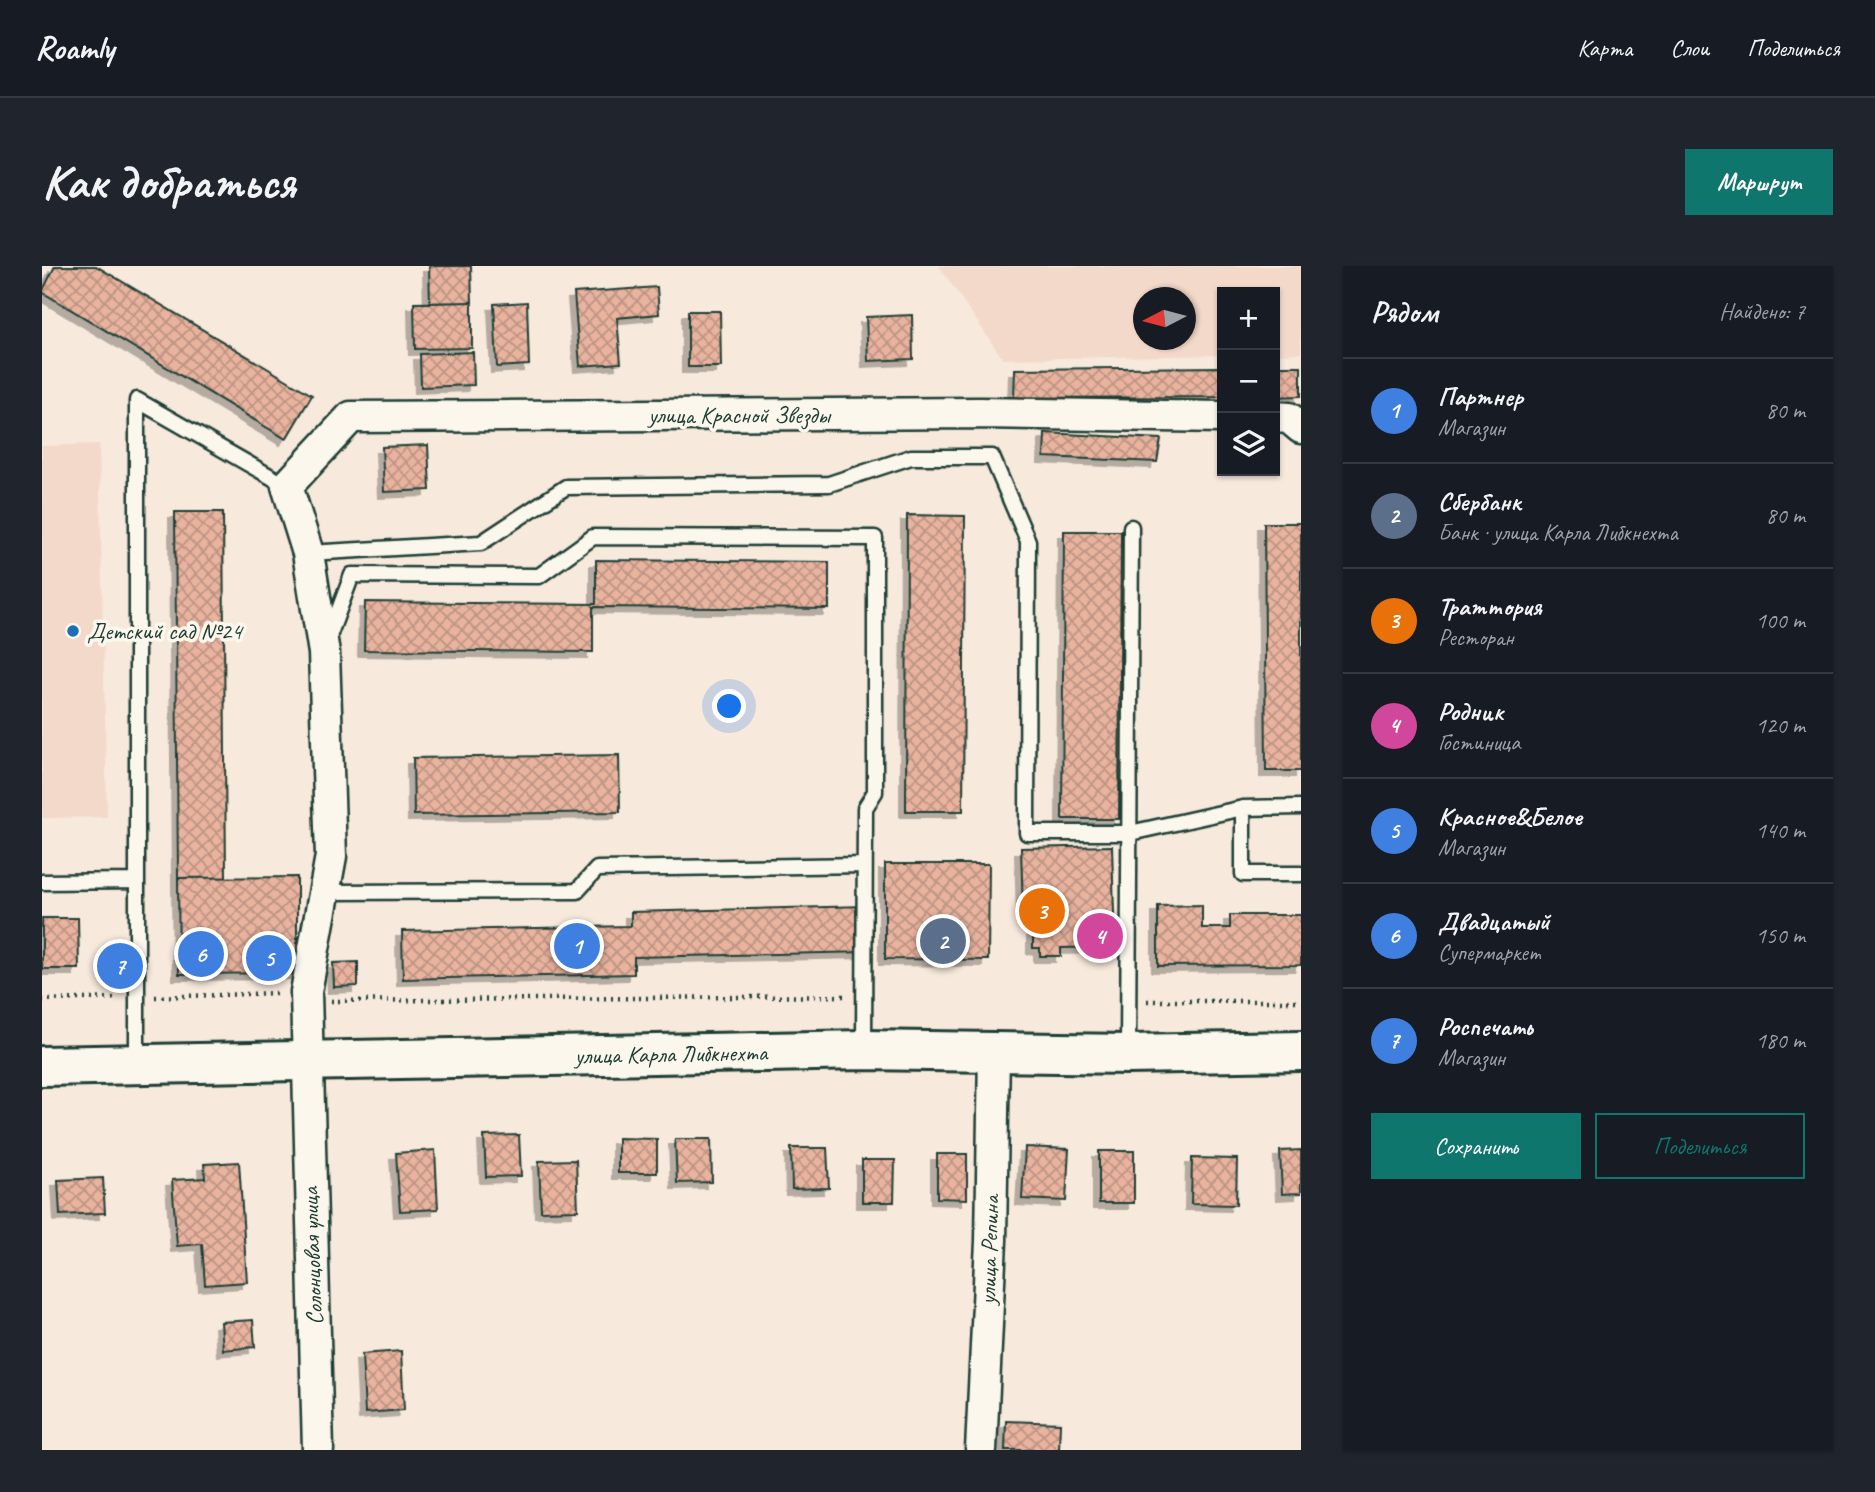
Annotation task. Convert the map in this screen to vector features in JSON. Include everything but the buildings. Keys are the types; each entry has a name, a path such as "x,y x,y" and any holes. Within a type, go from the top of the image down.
{"main road":[{"name":"улица Карла Либкнехта","path":"42,1066 998,1045 1128,1054 1301,1051"}],"street":[{"name":"улица Красной Звезды","path":"287,486 351,417 952,414 1217,417"},
{"path":"1280,417 1289,418 1301,428"},
{"name":"Солонцовая улица","path":"287,486 309,553 324,653 331,856 306,992 318,1450"},
{"name":"улица Репина","path":"981,1450 998,1045"}],"lane":[{"path":"137,1062 137,400 287,486"},
{"path":"309,553 481,543 566,487 829,484 911,457 992,457 1028,541 1027,832 1130,833 1243,808 1301,807"},
{"path":"1128,1054 1131,527"},
{"path":"324,653 352,575 539,576 593,537 875,538 875,792 865,808 864,1050"},
{"path":"1243,808 1243,874 1301,874"},
{"path":"324,892 577,891 597,869 864,865"},
{"path":"42,882 136,881"}],"path":[{"path":"42,1000 306,992 333,1002 864,996"},
{"path":"1128,1000 1301,1001"}],"shaded area":[{"path":"939,266 1301,266 1301,353 1280,354 1280,287 1217,287 1217,355 1003,359"},
{"name":"Детский сад №24","path":"99,444 107,817 42,818 42,446"}],"place":[{"name":"Детский сад №24","path":"73,631"},
{"name":"Траттория","path":"1042,911"},
{"name":"Родник","path":"1100,936"},
{"name":"Сбербанк","path":"943,941"},
{"name":"Партнер","path":"577,946"},
{"name":"Двадцатый","path":"201,954"},
{"name":"Красное&Белое","path":"269,958"},
{"name":"Роспечать","path":"120,966"}]}
